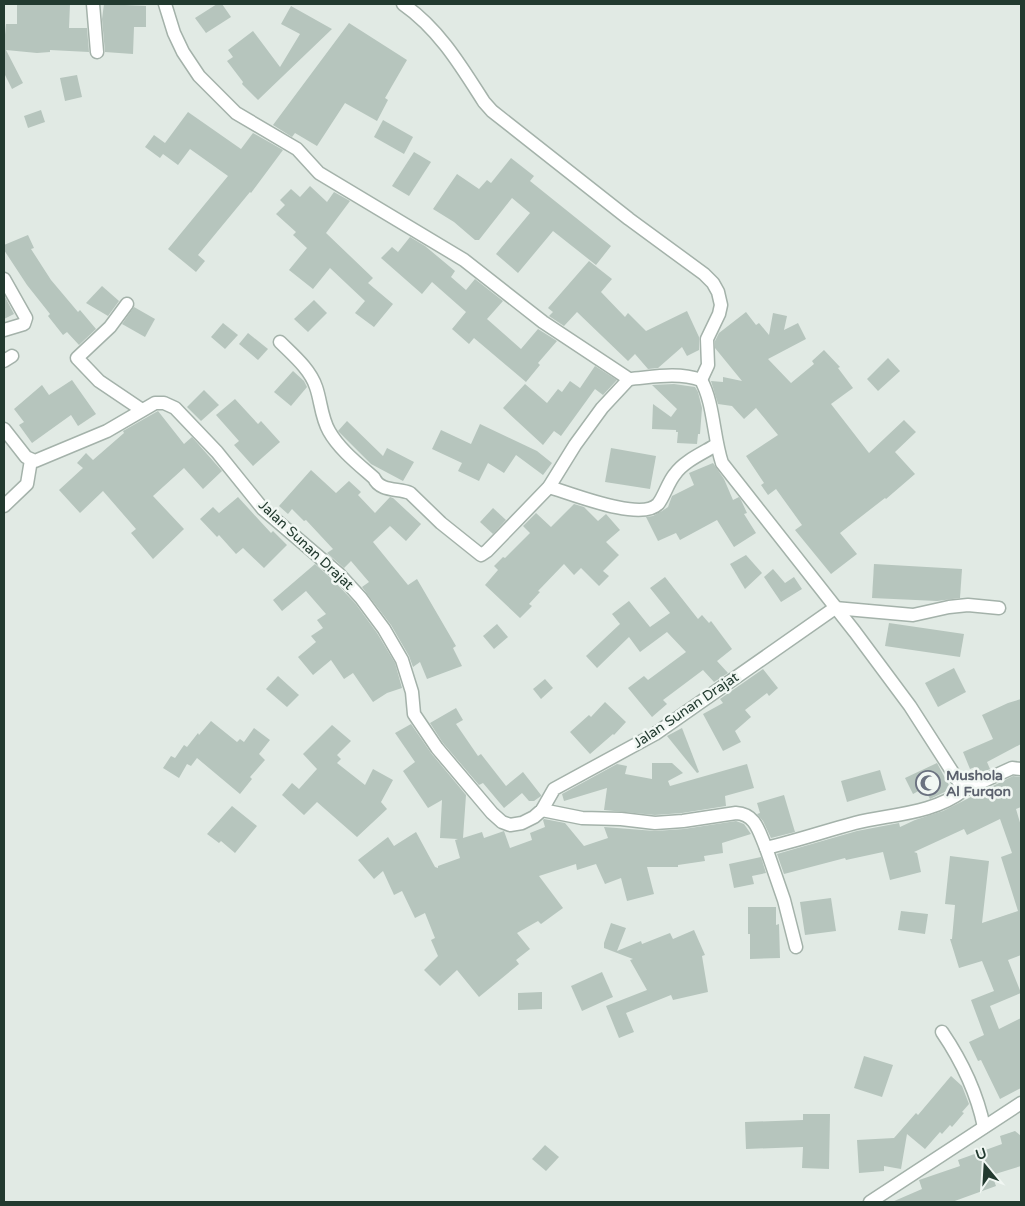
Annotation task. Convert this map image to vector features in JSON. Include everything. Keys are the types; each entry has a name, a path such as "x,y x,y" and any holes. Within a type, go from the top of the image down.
{"street":[{"path":"93,4 97,52"},
{"path":"165,4 174,33 183,52 199,76 236,113 297,148 319,173 464,260 543,322 629,379 674,374 701,380 708,391 716,445 722,462 910,706 964,790"},
{"path":"403,4 430,26 445,44 492,111 629,219 704,274 713,283 720,298 720,314 707,338 708,365 701,380"},
{"path":"4,279 26,318 24,324 4,330"},
{"path":"127,304 110,327 77,358 99,381 142,410"},
{"path":"280,342 299,361 314,381 325,424 344,450 374,478 376,483 392,490 406,491 441,523 481,555 550,486 580,438 602,408 629,379"},
{"name":"Jalan Sunan Drajat","path":"31,460 40,460 108,431 155,403 164,403 175,408 217,452 263,509 339,574 361,598 384,629 402,660 412,692 414,714 437,748 492,813 502,822 510,825 522,823 534,817 542,810 554,789 655,734 835,608"},
{"path":"4,429 26,458 31,460 27,484 4,506"},
{"path":"550,486 614,508 642,510 651,508 658,505 674,474 680,468 716,445"},
{"path":"835,608 913,615 948,607 999,608"},
{"path":"766,848 857,823 917,812 934,806 1012,768 1021,769"},
{"path":"542,810 582,818 621,819 655,823 745,813 753,819 766,848 784,900 796,947"},
{"path":"942,1032 953,1048 975,1093 984,1127"},
{"path":"870,1202 1021,1103"}],"building":[{"path":"17,4 70,4 69,28 87,28 89,52 50,50 50,52 37,53 6,50 23,83 12,89 4,73 4,46 6,24 17,24"},
{"path":"104,4 146,6 146,27 134,27 133,54 105,52 102,19"},
{"path":"217,4 222,4 231,17 206,33 195,18"},
{"path":"291,6 332,29 258,100 242,84 243,82 227,61 233,57 228,50 253,31 280,67 300,34 281,24"},
{"path":"349,23 407,60 385,98 388,100 377,121 345,103 317,146 295,133 292,137 273,125"},
{"path":"77,75 82,97 65,101 60,78"},
{"path":"41,110 45,122 28,128 24,116"},
{"path":"188,112 241,149 253,133 283,150 251,193 198,255 205,261 196,272 168,249 228,176 190,149 178,165 163,154 160,158 145,147 154,135 165,143"},
{"path":"383,120 413,137 404,154 374,137"},
{"path":"414,152 431,162 409,196 392,186"},
{"path":"511,158 534,176 530,181 611,246 596,265 553,231 518,273 496,254 530,213 512,198 479,240 475,240 454,222 433,209 457,174 479,189 487,180 491,183"},
{"path":"310,186 327,202 334,192 350,201 326,233 373,278 368,283 393,304 374,327 355,313 365,301 330,268 313,289 289,270 307,248 293,235 296,232 276,214 285,205 280,200 291,189 300,197"},
{"path":"28,235 34,248 31,249 51,280 78,312 80,310 96,329 79,345 67,332 63,335 48,316 50,314 27,285 4,250 4,245"},
{"path":"410,237 425,246 455,271 451,277 466,290 475,279 503,301 487,319 521,349 538,329 557,341 538,363 540,365 526,382 474,338 469,344 452,329 466,312 432,282 422,294 381,258 392,247 398,252"},
{"path":"589,261 612,279 601,292 625,317 628,313 646,331 687,311 699,337 699,350 687,356 682,347 658,368 648,369 635,354 628,361 577,312 564,326 549,316 553,312 548,308"},
{"path":"102,286 119,301 108,316 86,303"},
{"path":"4,295 14,314 4,319"},
{"path":"314,300 327,313 308,332 294,319"},
{"path":"134,307 155,319 145,337 122,324"},
{"path":"746,312 756,325 759,323 769,335 773,313 787,316 784,330 798,323 806,339 768,359 791,383 814,364 812,361 824,350 840,367 838,368 853,388 831,404 869,453 904,420 916,432 895,452 915,474 886,499 840,533 857,554 831,574 795,530 802,525 776,489 768,495 761,485 764,483 746,456 778,435 756,408 744,419 732,406 718,404 711,381 723,382 723,377 742,381 715,348 715,341 719,333"},
{"path":"223,323 238,335 225,349 211,337"},
{"path":"248,333 268,349 258,360 239,344"},
{"path":"888,358 900,371 878,391 867,379"},
{"path":"595,366 617,380 603,395 595,389 561,436 554,431 543,445 503,408 525,384 547,403 558,389 562,392 570,381 580,388"},
{"path":"293,371 304,381 307,387 291,406 274,392"},
{"path":"72,380 96,414 78,426 71,415 32,443 19,425 24,422 14,409 42,385 49,395"},
{"path":"674,384 695,387 698,392 702,408 700,434 698,434 697,444 677,443 678,432 676,430 652,429 653,404 671,417 677,409 652,385"},
{"path":"204,390 219,405 201,421 187,407"},
{"path":"235,399 258,424 261,421 280,442 253,466 234,445 239,441 216,415"},
{"path":"158,411 184,444 192,437 222,471 203,489 184,468 153,496 184,529 153,559 131,533 136,529 103,491 80,513 59,490 83,468 77,463 86,453 93,460 124,433 123,431"},
{"path":"347,421 383,456 387,448 414,462 403,481 371,464 338,431"},
{"path":"480,424 537,451 552,463 543,475 516,455 504,473 488,463 479,481 458,471 462,463 432,449 441,430 471,444"},
{"path":"611,448 656,456 650,489 605,482"},
{"path":"713,463 724,479 733,500 739,497 741,500 747,513 744,514 756,533 734,547 717,520 680,540 676,533 658,541 646,517 653,516 668,507 672,496 694,485 689,473"},
{"path":"311,470 336,493 349,481 361,492 358,495 375,513 390,497 393,498 421,524 406,541 390,526 373,542 408,585 417,579 456,646 453,648 462,666 427,679 420,662 413,667 409,656 391,625 362,587 369,582 351,561 344,568 327,553 333,549 306,520 304,521 292,509 288,514 279,506"},
{"path":"238,497 271,533 273,531 287,545 264,568 243,548 236,554 219,535 217,537 200,519 213,507 219,513"},
{"path":"574,504 584,507 598,521 606,514 620,530 606,542 619,555 603,571 609,576 599,586 581,568 574,575 564,564 538,591 540,592 529,604 532,606 520,618 485,585 498,570 494,566 503,557 505,558 530,533 523,526 536,513 551,527"},
{"path":"493,508 506,520 493,534 480,522"},
{"path":"746,555 762,573 745,589 730,564"},
{"path":"315,564 355,603 377,633 395,663 402,688 387,693 373,702 353,673 344,679 331,660 313,675 298,657 316,642 311,636 323,628 317,620 326,614 306,591 282,611 273,600"},
{"path":"874,564 962,569 960,598 937,601 872,598"},
{"path":"773,569 785,583 794,577 802,589 781,602 764,577"},
{"path":"665,577 698,619 702,615 709,623 711,621 732,649 717,661 728,673 714,682 703,670 663,700 667,704 652,717 628,688 644,676 648,680 686,652 667,632 640,652 629,637 597,668 586,656 620,624 612,614 629,601 650,627 670,613 650,588"},
{"path":"889,623 964,634 960,657 885,646"},
{"path":"497,624 508,637 494,649 483,636"},
{"path":"954,668 966,692 938,707 925,683"},
{"path":"763,669 778,688 769,696 767,693 745,710 751,717 735,731 741,742 723,751 703,714 723,703 720,699"},
{"path":"278,676 299,695 287,707 266,689"},
{"path":"545,679 553,688 541,699 533,689"},
{"path":"1021,699 1021,744 987,762 990,769 979,774 975,767 970,769 963,752 993,739 982,715"},
{"path":"605,702 626,722 614,735 590,754 570,732 589,715 591,717"},
{"path":"456,708 463,720 456,724 478,756 481,754 506,786 523,772 541,796 534,801 529,801 522,793 504,808 483,783 479,785 443,743 430,723"},
{"path":"211,721 237,742 240,739 244,742 254,728 270,740 259,754 265,760 250,777 252,779 240,794 197,758 191,766 187,764 179,778 163,768 171,756 175,758 184,745 187,747"},
{"path":"411,724 431,753 466,795 463,838 482,832 484,838 504,831 510,848 532,840 530,833 545,827 544,819 565,823 584,846 608,838 604,827 655,831 684,829 736,821 744,824 751,834 722,843 723,853 704,856 705,861 678,865 678,867 647,867 654,894 627,901 621,878 605,884 596,864 577,870 576,864 539,876 563,908 541,924 538,921 517,933 530,949 516,960 519,964 479,997 457,970 440,986 424,970 438,956 431,940 435,938 425,913 415,918 402,891 394,895 383,871 374,879 358,860 388,837 394,846 416,832 435,867 438,868 438,866 460,858 455,840 458,839 440,838 442,800 428,808 403,771 415,762 395,733"},
{"path":"332,725 351,741 337,755 341,759 337,763 365,785 373,769 393,780 381,802 387,809 357,837 317,802 304,815 282,795 292,783 299,789 317,769 303,754"},
{"path":"682,728 699,772 697,773 667,736"},
{"path":"652,763 672,763 683,773 668,781 670,786 747,764 754,788 725,796 726,806 655,815 604,810 607,788 564,801 562,794 617,764 627,766 625,774 652,779"},
{"name":"Mushola Al Furqon","path":"937,763 951,789 930,799 924,788 913,794 905,778"},
{"path":"880,770 886,790 847,802 841,781"},
{"path":"1013,776 1021,777 1021,807 1016,809 1021,826 1021,955 1008,960 1021,993 990,1006 999,1029 1021,1018 1021,1088 1000,1099 981,1060 978,1061 969,1042 984,1035 971,1000 994,991 982,961 959,968 950,939 952,939 955,905 945,904 950,856 989,861 982,923 1018,911 1001,857 1012,853 1000,819 967,835 964,829 914,852 917,853 921,872 890,880 883,852 846,860 845,858 784,874 777,854 857,831 899,823 900,827 943,811"},
{"path":"784,795 795,832 771,838 763,821 757,814 760,813 757,803"},
{"path":"232,806 257,826 235,853 221,841 219,843 207,834"},
{"path":"761,857 766,873 752,876 754,884 734,888 729,864"},
{"path":"831,898 836,931 805,935 800,902"},
{"path":"748,907 776,907 776,925 779,924 780,958 750,959"},
{"path":"901,911 928,914 925,934 898,930"},
{"path":"611,923 626,928 617,951 641,941 642,944 670,933 673,939 694,930 705,955 702,956 708,992 673,1000 671,995 626,1013 634,1032 619,1038 606,1006 647,990 630,960 633,959 604,948"},
{"path":"602,972 613,997 582,1011 571,986"},
{"path":"542,992 542,1009 518,1010 518,993"},
{"path":"864,1056 893,1065 882,1097 854,1088"},
{"path":"951,1076 962,1086 969,1104 952,1127 950,1125 942,1134 940,1132 925,1149 907,1134 901,1169 884,1166 884,1171 859,1173 857,1140 894,1138 916,1113 918,1115"},
{"path":"803,1114 830,1114 829,1169 802,1168 803,1147 746,1149 745,1122 803,1120"},
{"path":"1015,1131 1021,1136 1021,1166 992,1175 996,1186 952,1202 892,1202 922,1189 919,1180 960,1166 958,1160 1002,1144 1000,1136"},
{"path":"545,1145 559,1157 546,1171 532,1159"}],"place":[{"name":"Mushola Al Furqon","path":"928,783"}]}
